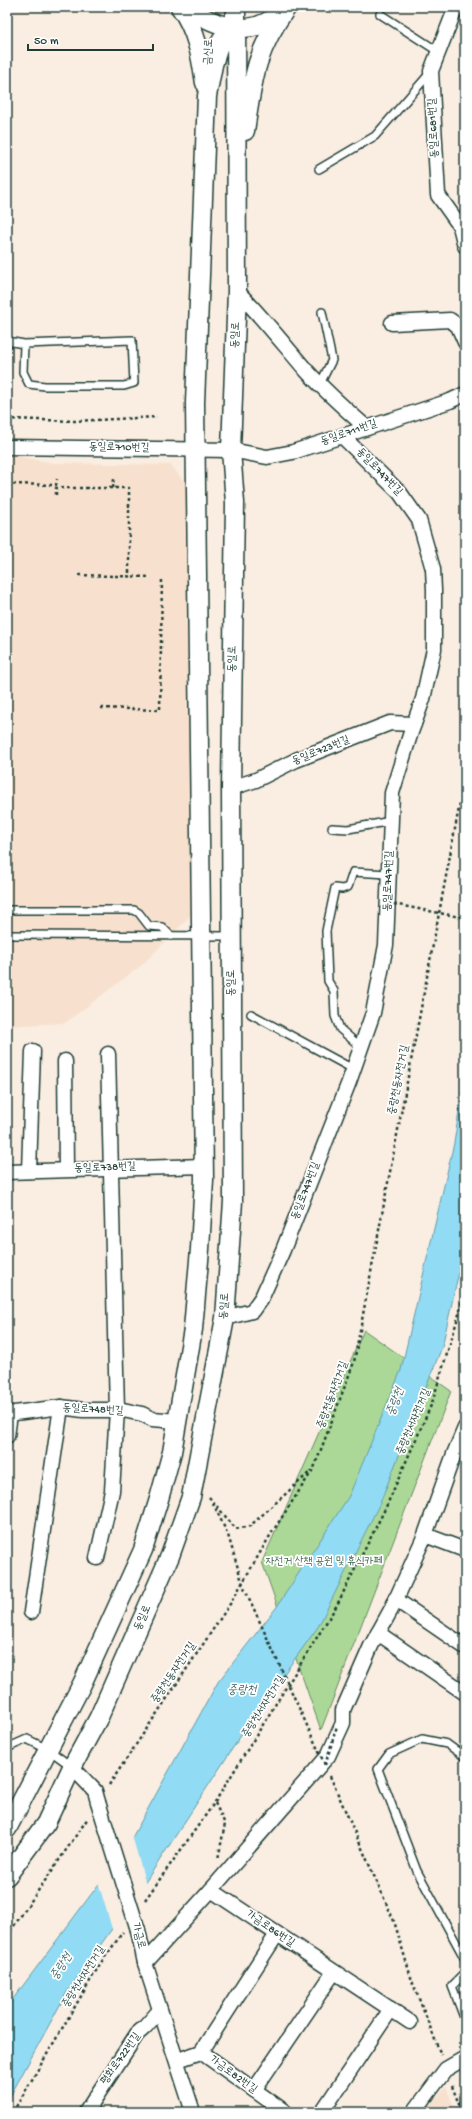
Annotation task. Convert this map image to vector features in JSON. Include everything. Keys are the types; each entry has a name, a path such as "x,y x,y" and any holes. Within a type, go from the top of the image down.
{"street":[{"path":"180,7 188,19 198,44 207,96"},
{"path":"185,7 235,21 262,24 286,7"},
{"path":"236,193 252,80 257,59 270,33 286,7"},
{"name":"동일로681번길","path":"456,7 431,72 438,195 460,226 465,246"},
{"name":"금신로","path":"207,96 211,14"},
{"path":"7,1829 82,1684 143,1550 172,1452 193,1329 200,1249 204,1166 195,450 200,245 207,96 212,65 219,45 235,21"},
{"name":"동일로","path":"7,1876 46,1823 72,1767 99,1717 170,1556 191,1497 225,1318 233,1201 231,788 235,503 231,450 237,291 235,21"},
{"path":"237,291 320,384 367,428"},
{"path":"392,323 450,320 458,326 465,342"},
{"name":"동일로711번길","path":"231,450 267,457 293,452 465,394"},
{"name":"동일로747번길","path":"225,1318 252,1311 262,1297 283,1250 362,1048 373,1013 386,945 392,793 423,699 434,649 434,590 429,552 419,520 400,493 342,436"},
{"name":"동일로710번길","path":"7,447 231,450"},
{"name":"동일로723번길","path":"231,788 256,780 296,760 390,723 414,724"},
{"path":"29,1171 33,1051"},
{"path":"97,1558 112,1491 117,1410 108,1054"},
{"path":"65,1061 66,1169"},
{"name":"동일로738번길","path":"7,1172 66,1169 204,1166"},
{"path":"31,1612 61,1408"},
{"name":"동일로748번길","path":"8,1414 61,1408 82,1410 117,1410 142,1414 152,1419 178,1421"},
{"path":"7,1436 8,1414"},
{"path":"145,1963 328,1756 343,1723 343,1710 425,1535 454,1454 464,1437"},
{"path":"425,1535 465,1550"},
{"path":"395,1599 465,1647"},
{"path":"378,1633 465,1693"},
{"name":"가금로","path":"72,1767 95,1791 133,1928 178,2060 193,2112"},
{"name":"가금로86번길","path":"211,1890 410,2022"},
{"path":"201,2052 277,1934"},
{"path":"254,2090 334,1972"},
{"name":"평화로722번길","path":"86,2112 137,2034 146,2027 160,2010"},
{"path":"322,2112 391,2010"},
{"name":"가금로82번길","path":"178,2060 201,2052 284,2112"},
{"path":"414,2112 446,2069 465,2058"}],"lane":[{"path":"380,14 438,52"},
{"path":"319,169 375,136 431,72"},
{"path":"320,384 332,360 322,312"},
{"path":"7,341 24,344 132,340 134,383 124,386 46,386 28,384 23,372 24,344"},
{"path":"332,828 348,829 391,821"},
{"path":"362,1048 348,1038 340,1029 338,1023 334,991 328,981 326,931 335,888 342,889 348,887 353,872 388,874"},
{"path":"7,910 134,910 140,913 149,926 162,927 171,936"},
{"path":"7,935 232,936"},
{"path":"251,1014 353,1069"},
{"path":"7,1748 27,1739 49,1750 72,1767"},
{"path":"465,1757 448,1744 422,1739 389,1754 378,1769 417,1871 465,1959"},
{"path":"465,1973 452,1986 465,2020"}],"path":[{"path":"7,419 75,422 157,417"},
{"path":"56,479 56,495"},
{"path":"113,488 114,479"},
{"path":"7,484 129,488 129,576"},
{"path":"79,575 151,577"},
{"path":"101,708 160,710 162,577"},
{"name":"중랑천동자전거길","path":"106,1790 230,1604 271,1534 314,1468 354,1362 465,776"},
{"path":"388,903 465,918"},
{"name":"중랑천서자전거길","path":"141,1906 215,1802 337,1605 386,1507 432,1403 460,1311 465,1280"},
{"path":"314,1468 250,1526 236,1529 213,1503 228,1535 243,1585 394,1921 412,1981 462,2112"},
{"path":"325,1765 337,1726"},
{"path":"215,1802 225,1824 217,1861"},
{"path":"7,1936 89,1816"},
{"name":"중랑천서자전거길","path":"13,2112 100,1964 133,1928"}],"shaded area":[{"path":"7,454 53,463 171,465 192,492 191,915 142,965 65,1023 7,1026"},
{"path":"446,2087 456,2112 423,2112"}],"green space":[{"name":"자전거 산책 공원 및 휴식카페","path":"364,1330 451,1391 321,1730 262,1562"}],"water":[{"name":"중랑천","path":"465,1074 465,1245 442,1347 380,1503 318,1627 255,1714 146,1881 67,1992 7,2102 7,2007 128,1845 218,1682 276,1608 349,1496 401,1370 454,1143"}],"pier":[{"path":"132,1835 146,1885 113,1932 98,1882"}]}
